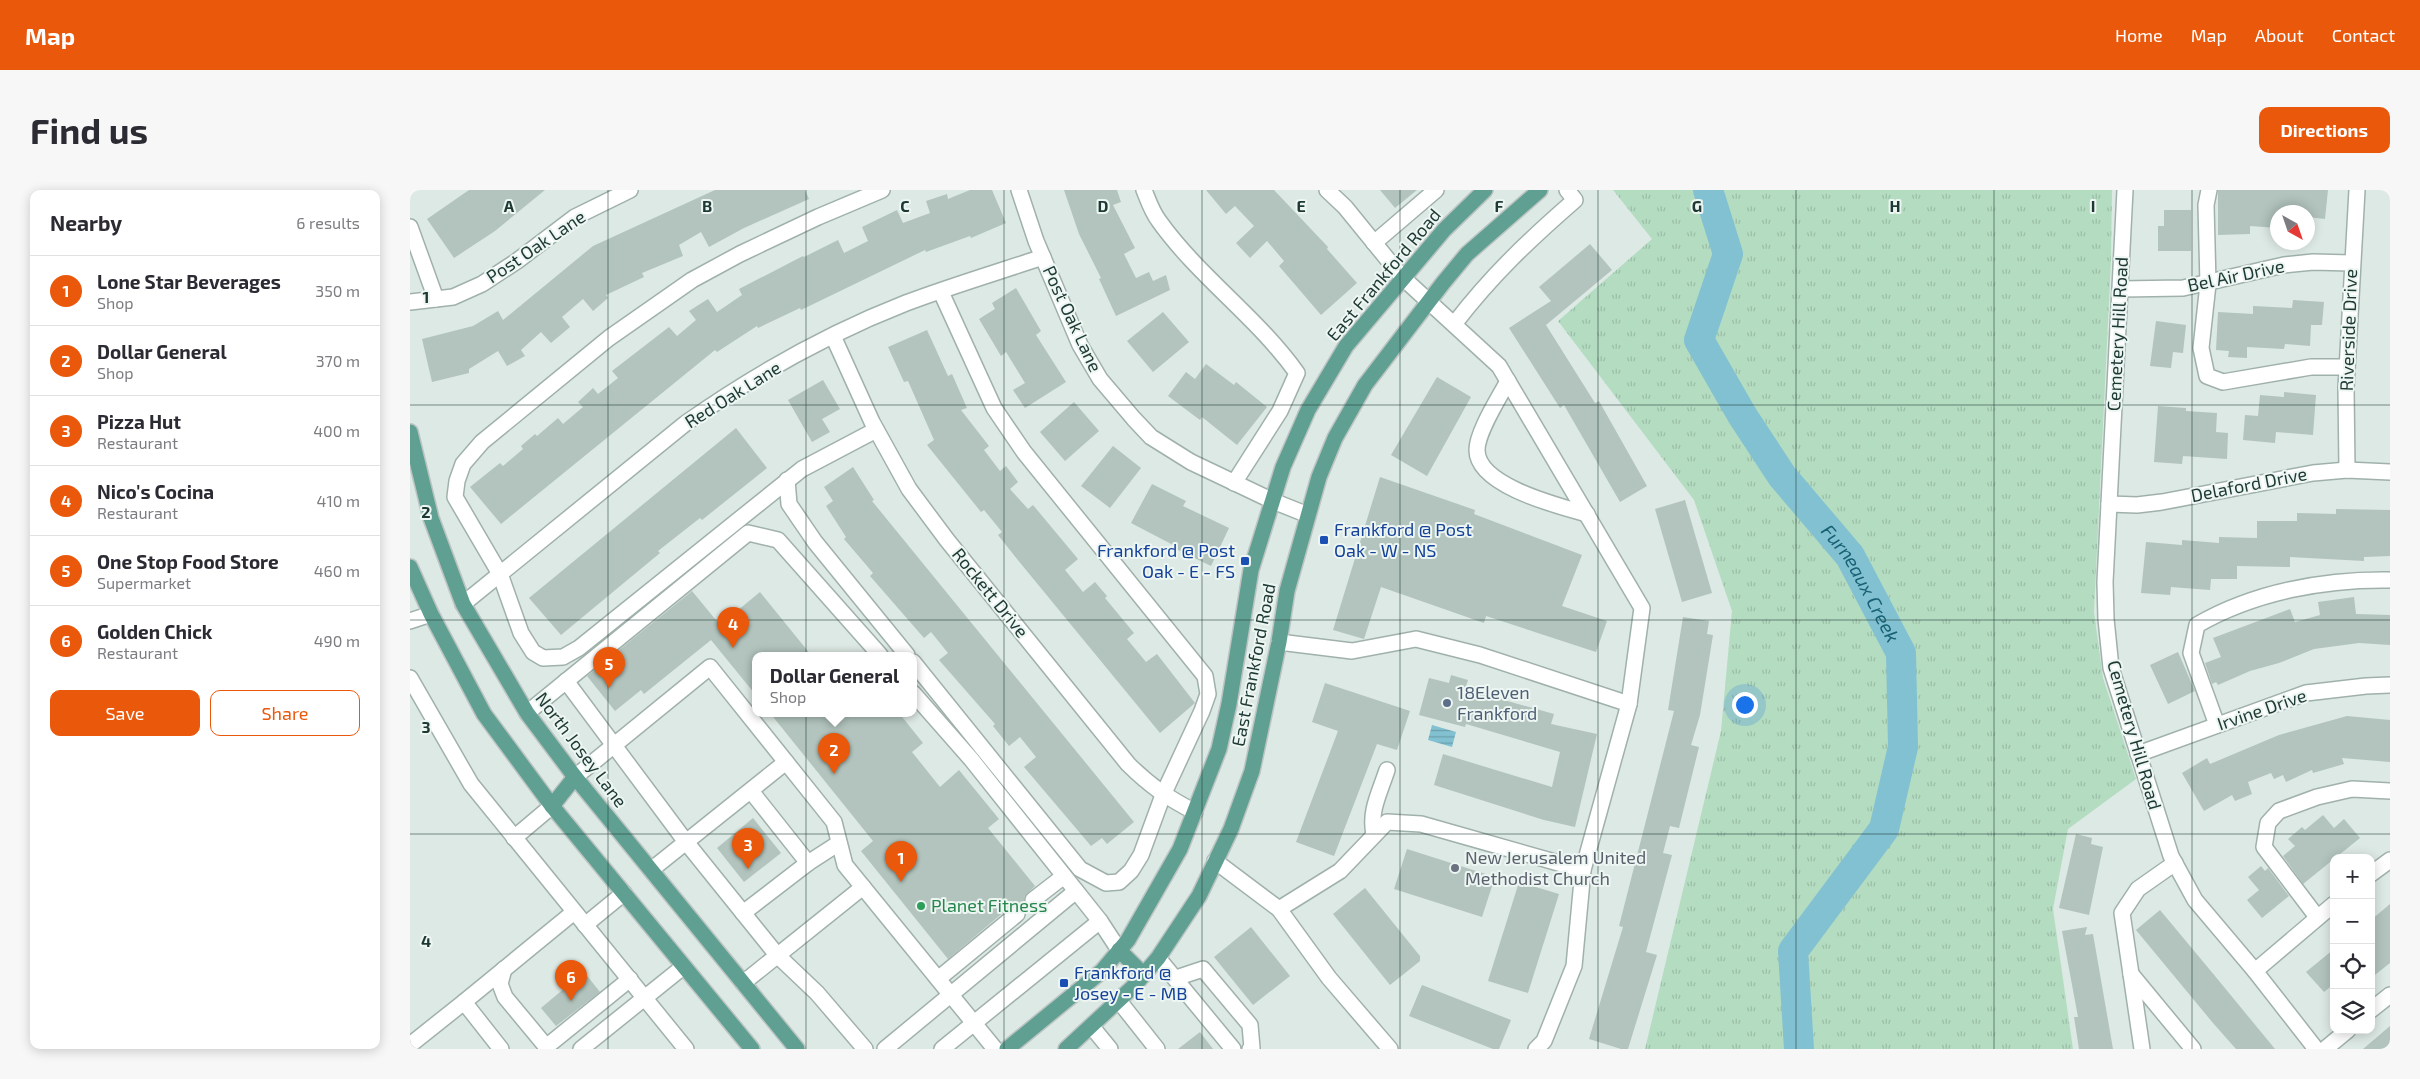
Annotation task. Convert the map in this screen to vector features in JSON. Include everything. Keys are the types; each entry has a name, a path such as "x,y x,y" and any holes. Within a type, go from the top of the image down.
{"main road":[{"name":"East Frankford Road","path":"1007,1049 1102,971 1128,940 1180,849 1219,749 1229,704 1251,570 1283,467 1308,410 1346,346 1402,277 1444,230 1485,190"},
{"name":"East Frankford Road","path":"1066,1049 1119,1001 1158,958 1199,896 1231,829 1252,771 1279,642 1286,590 1319,477 1335,438 1365,385 1428,301 1467,254 1540,190"},
{"name":"North Josey Lane","path":"410,432 431,518 463,604 527,713 575,777 797,1049"},
{"path":"410,567 431,614 484,714 552,806 752,1049"},
{"path":"552,806 575,777"},
{"path":"1119,950 1144,974"}],"street":[{"name":"Post Oak Lane","path":"410,302 453,297 482,284 517,261 574,217 630,190"},
{"path":"876,430 802,469 579,648 563,657 543,658 533,652 521,633 500,574 454,497 463,464 482,442 609,338 692,280 740,254 818,217 882,190"},
{"name":"Post Oak Lane","path":"1019,190 1043,257 1080,345 1100,379 1134,419 1151,437 1190,462 1273,502 1308,515"},
{"path":"1144,190 1158,220 1199,269 1270,338 1297,373 1280,411 1234,483"},
{"path":"1327,190 1345,207 1402,277 1499,366 1642,608 1629,704 1582,870 1574,966 1544,1041 1536,1049"},
{"path":"1374,243 1436,190"},
{"path":"1455,324 1482,288 1519,249 1575,200 1566,190"},
{"name":"Cemetery Hill Road","path":"2125,190 2108,504 2106,601 2111,668 2175,863 2195,900 2255,971 2316,1049"},
{"path":"2209,190 2206,205 2208,284 2201,348 2207,376 2223,382 2311,367 2347,367"},
{"name":"Riverside Drive","path":"2347,470 2347,367 2351,264 2357,190"},
{"path":"410,227 436,299"},
{"name":"Red Oak Lane","path":"463,604 686,423 760,376 833,336 906,304 1043,257"},
{"name":"Bel Air Drive","path":"2121,289 2183,288 2284,266 2313,262 2351,264"},
{"path":"917,667 1080,869 1106,883 1118,882 1131,871 1141,855 1163,795 1202,711 1208,694 1205,676 1019,444 994,408 941,292"},
{"name":"Rockett Drive","path":"833,336 876,430 909,489 947,540 1128,764 1147,784 1195,812"},
{"path":"1508,381 1482,433 1477,450 1482,467 1501,483 1556,506 1587,514"},
{"name":"Delaford Drive","path":"2108,504 2137,506 2271,480 2347,470 2390,472"},
{"path":"787,480 789,504 815,542 905,652"},
{"path":"527,713 748,533 778,540 877,652"},
{"path":"2217,725 2191,653 2197,625 2219,612 2285,591 2335,582 2390,580"},
{"path":"410,621 431,614"},
{"path":"1279,642 1352,651 1416,639 1480,655 1629,704"},
{"path":"575,777 710,667 834,822 845,865 994,1049"},
{"path":"410,678 471,784 686,1049"},
{"path":"566,681 686,842 776,955 817,993 865,1049"},
{"name":"Irvine Drive","path":"2138,754 2306,693 2390,685"},
{"path":"917,698 970,758 1076,890 1119,950"},
{"path":"651,870 786,762"},
{"path":"1374,834 1371,822 1372,813 1387,770"},
{"path":"2317,917 2264,847 2268,823 2279,811 2317,797 2352,789 2390,791"},
{"path":"750,791 808,863"},
{"path":"514,838 552,806"},
{"path":"1279,909 1340,870 1387,822 1421,824 1582,870"},
{"path":"743,913 808,863 839,843"},
{"path":"2375,871 2390,860"},
{"path":"1215,861 1279,909 1329,978 1390,1049"},
{"path":"2142,1049 2122,913 2138,890 2175,863"},
{"path":"1033,900 1064,876"},
{"path":"743,983 863,887"},
{"path":"885,1049 1076,890"},
{"path":"585,925 624,893"},
{"path":"2255,971 2330,907"},
{"path":"410,1046 574,912"},
{"path":"938,979 1016,914"},
{"path":"942,1049 1100,921"},
{"path":"1158,958 1233,1049"},
{"path":"581,1049 684,966"},
{"path":"504,969 500,984 505,997 544,1044 550,1043 630,980"},
{"path":"1176,978 1203,969 1250,1025 1252,1048 1250,1049"},
{"path":"2130,973 2193,1049"},
{"path":"2375,1007 2390,995"},
{"path":"1119,1001 1158,1049"},
{"path":"464,1002 502,1049"},
{"path":"1092,1027 1110,1049"},
{"path":"2325,1049 2343,1034"}],"green space":[{"path":"1613,190 2112,190 2111,260 2094,612 2103,678 2136,779 2068,829 2053,909 2073,1049 1645,1049 1721,731 1732,611 1694,500 1558,321 1652,239"}],"water":[{"path":"1432,725 1456,732 1452,747 1428,740"}],"building":[{"path":"469,190 545,190 495,231 454,258 427,219"},
{"path":"715,190 805,190 809,199 744,228 709,247 701,232 679,245 683,256 642,273 644,277 606,295 608,298 593,311 583,299 562,317 570,327 551,343 541,332 521,350 525,356 507,366 498,351 469,369 469,373 432,382 422,339 473,326 498,311 503,320 593,246"},
{"path":"970,190 992,190 1006,223 971,238 970,236 926,252 925,250 801,310 800,308 758,328 757,326 717,352 715,350 501,524 470,487 500,463 503,466 523,449 521,446 535,434 537,436 558,418 563,424 583,407 578,402 593,388 598,394 618,378 612,371 669,327 677,336 696,320 689,311 708,299 717,312 742,295 739,289 803,256 838,240 844,253 868,241 862,227 897,210 903,223 930,213 926,201 947,194 948,199"},
{"path":"1064,190 1117,190 1121,202 1113,205 1135,248 1124,254 1136,278 1149,272 1153,281 1166,275 1170,290 1116,316 1099,279 1101,278 1079,234"},
{"path":"1206,190 1274,190 1328,247 1327,249 1357,283 1321,315 1279,266 1284,261 1267,241 1250,258 1236,243 1254,226 1235,206 1226,214"},
{"path":"1380,190 1417,190 1395,208"},
{"path":"2218,190 2328,190 2325,219 2315,218 2315,205 2270,205 2270,227 2250,226 2250,234 2218,235"},
{"path":"2164,210 2191,210 2191,251 2158,251 2158,226 2164,226"},
{"path":"1590,244 1612,270 1546,325 1595,403 1599,401 1647,486 1620,502 1564,405 1560,408 1509,328 1551,301 1539,287"},
{"path":"1016,288 1041,331 1036,335 1066,382 1025,408 1013,390 1025,383 1006,352 1001,356 979,319 995,309 992,303"},
{"path":"2293,300 2324,302 2322,325 2311,325 2310,346 2285,344 2284,349 2247,347 2247,358 2228,357 2229,351 2216,350 2218,312 2253,314 2253,306 2292,308"},
{"path":"1163,312 1189,342 1153,372 1127,341"},
{"path":"2156,321 2186,325 2183,353 2173,352 2171,368 2150,366"},
{"path":"927,330 948,376 952,374 967,408 961,410 989,446 984,450 1000,471 1006,466 1018,482 1010,489 1028,509 1033,505 1078,559 1065,570 1083,592 1095,582 1107,596 1105,598 1134,633 1127,639 1146,662 1157,654 1195,703 1160,733 998,535 1002,532 984,510 981,512 927,445 934,440 908,381 904,382 888,347"},
{"path":"1206,364 1234,385 1236,382 1267,407 1237,445 1202,417 1200,420 1168,396 1186,372 1195,379"},
{"path":"1437,377 1471,397 1427,476 1391,455"},
{"path":"823,380 840,409 822,419 830,432 812,442 788,400"},
{"path":"2284,392 2316,395 2313,435 2276,432 2275,443 2243,440 2245,415 2258,416 2260,395 2284,397"},
{"path":"1074,402 1099,431 1065,461 1040,432"},
{"path":"2158,406 2186,408 2186,411 2217,413 2216,432 2228,433 2227,459 2183,456 2182,464 2154,462"},
{"path":"736,428 767,468 702,520 700,518 658,551 660,553 561,635 529,598"},
{"path":"1113,446 1141,468 1110,508 1081,486"},
{"path":"853,467 874,500 872,501 1134,822 1107,844 1102,838 1091,846 1024,767 1036,757 1020,737 1009,746 993,726 995,724 939,660 948,653 931,632 924,638 870,576 873,573 844,539 846,537 826,506 833,501 824,487"},
{"path":"1380,477 1475,510 1474,514 1582,555 1562,606 1607,621 1596,652 1486,616 1484,623 1381,587 1364,639 1333,630"},
{"path":"1152,484 1186,501 1183,506 1229,528 1211,566 1176,549 1177,547 1131,523"},
{"path":"1685,500 1712,593 1682,602 1655,509"},
{"path":"2336,509 2390,510 2390,556 2364,557 2364,561 2290,557 2290,567 2237,566 2237,579 2211,579 2210,590 2171,587 2170,595 2141,593 2146,542 2182,545 2182,540 2219,543 2219,537 2257,538 2257,521 2297,521 2297,513 2336,514"},
{"path":"692,591 720,625 760,592 809,652 752,652 752,690 711,640 644,694 641,690 615,711 587,676"},
{"path":"2354,597 2356,614 2390,615 2390,645 2359,643 2314,649 2279,663 2250,671 2218,685 2216,682 2212,684 2205,663 2221,657 2213,638 2290,609 2295,622 2320,615 2318,602"},
{"path":"1683,617 1709,621 1707,634 1713,635 1700,715 1691,745 1699,747 1679,828 1670,826 1663,853 1672,855 1646,952 1657,955 1628,1049 1621,1049 1589,1039 1623,927 1619,926 1674,711 1668,710"},
{"path":"2178,652 2195,691 2168,704 2150,665"},
{"path":"1451,675 1468,680 1465,689 1554,714 1551,724 1597,734 1575,827 1544,820 1434,785 1443,754 1552,787 1560,752 1466,724 1465,727 1419,715 1429,678 1449,683"},
{"path":"1325,683 1410,711 1397,750 1377,744 1334,856 1296,842 1338,731 1312,722"},
{"path":"2347,716 2390,720 2390,762 2342,758 2344,764 2313,773 2312,770 2286,782 2283,775 2274,779 2271,773 2248,782 2252,794 2235,801 2232,795 2204,811 2182,773 2207,758 2210,764 2279,735"},
{"path":"773,717 902,717 923,743 912,752 940,787 959,770 999,819 988,828 1035,886 1024,897 1025,905 1030,909 1026,912 1021,905 1011,906 948,959 861,851 873,841"},
{"path":"2323,815 2334,828 2344,819 2360,838 2340,854 2330,854 2330,862 2303,884 2283,856 2295,846 2288,839 2302,827 2305,830"},
{"path":"753,818 781,853 744,882 717,848"},
{"path":"2076,834 2092,838 2091,844 2103,847 2089,915 2059,908"},
{"path":"1407,849 1495,877 1482,917 1394,889"},
{"path":"2261,866 2265,871 2268,868 2289,896 2262,918 2247,900 2259,890 2248,877"},
{"path":"1519,882 1559,894 1528,993 1488,981"},
{"path":"1365,888 1420,956 1420,961 1390,985 1333,914"},
{"path":"2390,904 2390,963 2375,975 2375,944 2375,917"},
{"path":"2160,910 2275,1049 2236,1049 2136,930"},
{"path":"1251,927 1290,976 1253,1005 1214,957"},
{"path":"2087,927 2085,935 2093,934 2113,1049 2079,1049 2074,1017 2078,1017 2062,931"},
{"path":"2330,952 2330,987 2324,992 2306,972"},
{"path":"584,972 600,992 556,1026 541,1008"},
{"path":"1422,985 1511,1020 1499,1049 1493,1049 1409,1016"},
{"path":"2390,1026 2390,1049 2363,1049"},
{"path":"1200,1032 1213,1049 1178,1049"}],"waterway":[{"name":"Furneaux Creek","path":"1708,190 1728,254 1699,340 1742,415 1782,476 1850,556 1901,653 1903,747 1884,829 1793,951 1799,1049"}],"place":[{"name":"Frankford @ Post Oak - W - NS","path":"1324,540"},
{"name":"Frankford @ Post Oak - E - FS","path":"1245,561"},
{"name":"Nico's Cocina","path":"733,648"},
{"name":"One Stop Food Store","path":"609,688"},
{"name":"18Eleven Frankford","path":"1447,703"},
{"name":"Dollar General","path":"834,774"},
{"name":"New Jerusalem United Methodist Church","path":"1455,868"},
{"name":"Pizza Hut","path":"748,869"},
{"name":"Lone Star Beverages","path":"901,882"},
{"name":"Planet Fitness","path":"921,906"},
{"name":"Frankford @ Josey - E - MB","path":"1064,983"},
{"name":"Golden Chick","path":"571,1001"}]}
